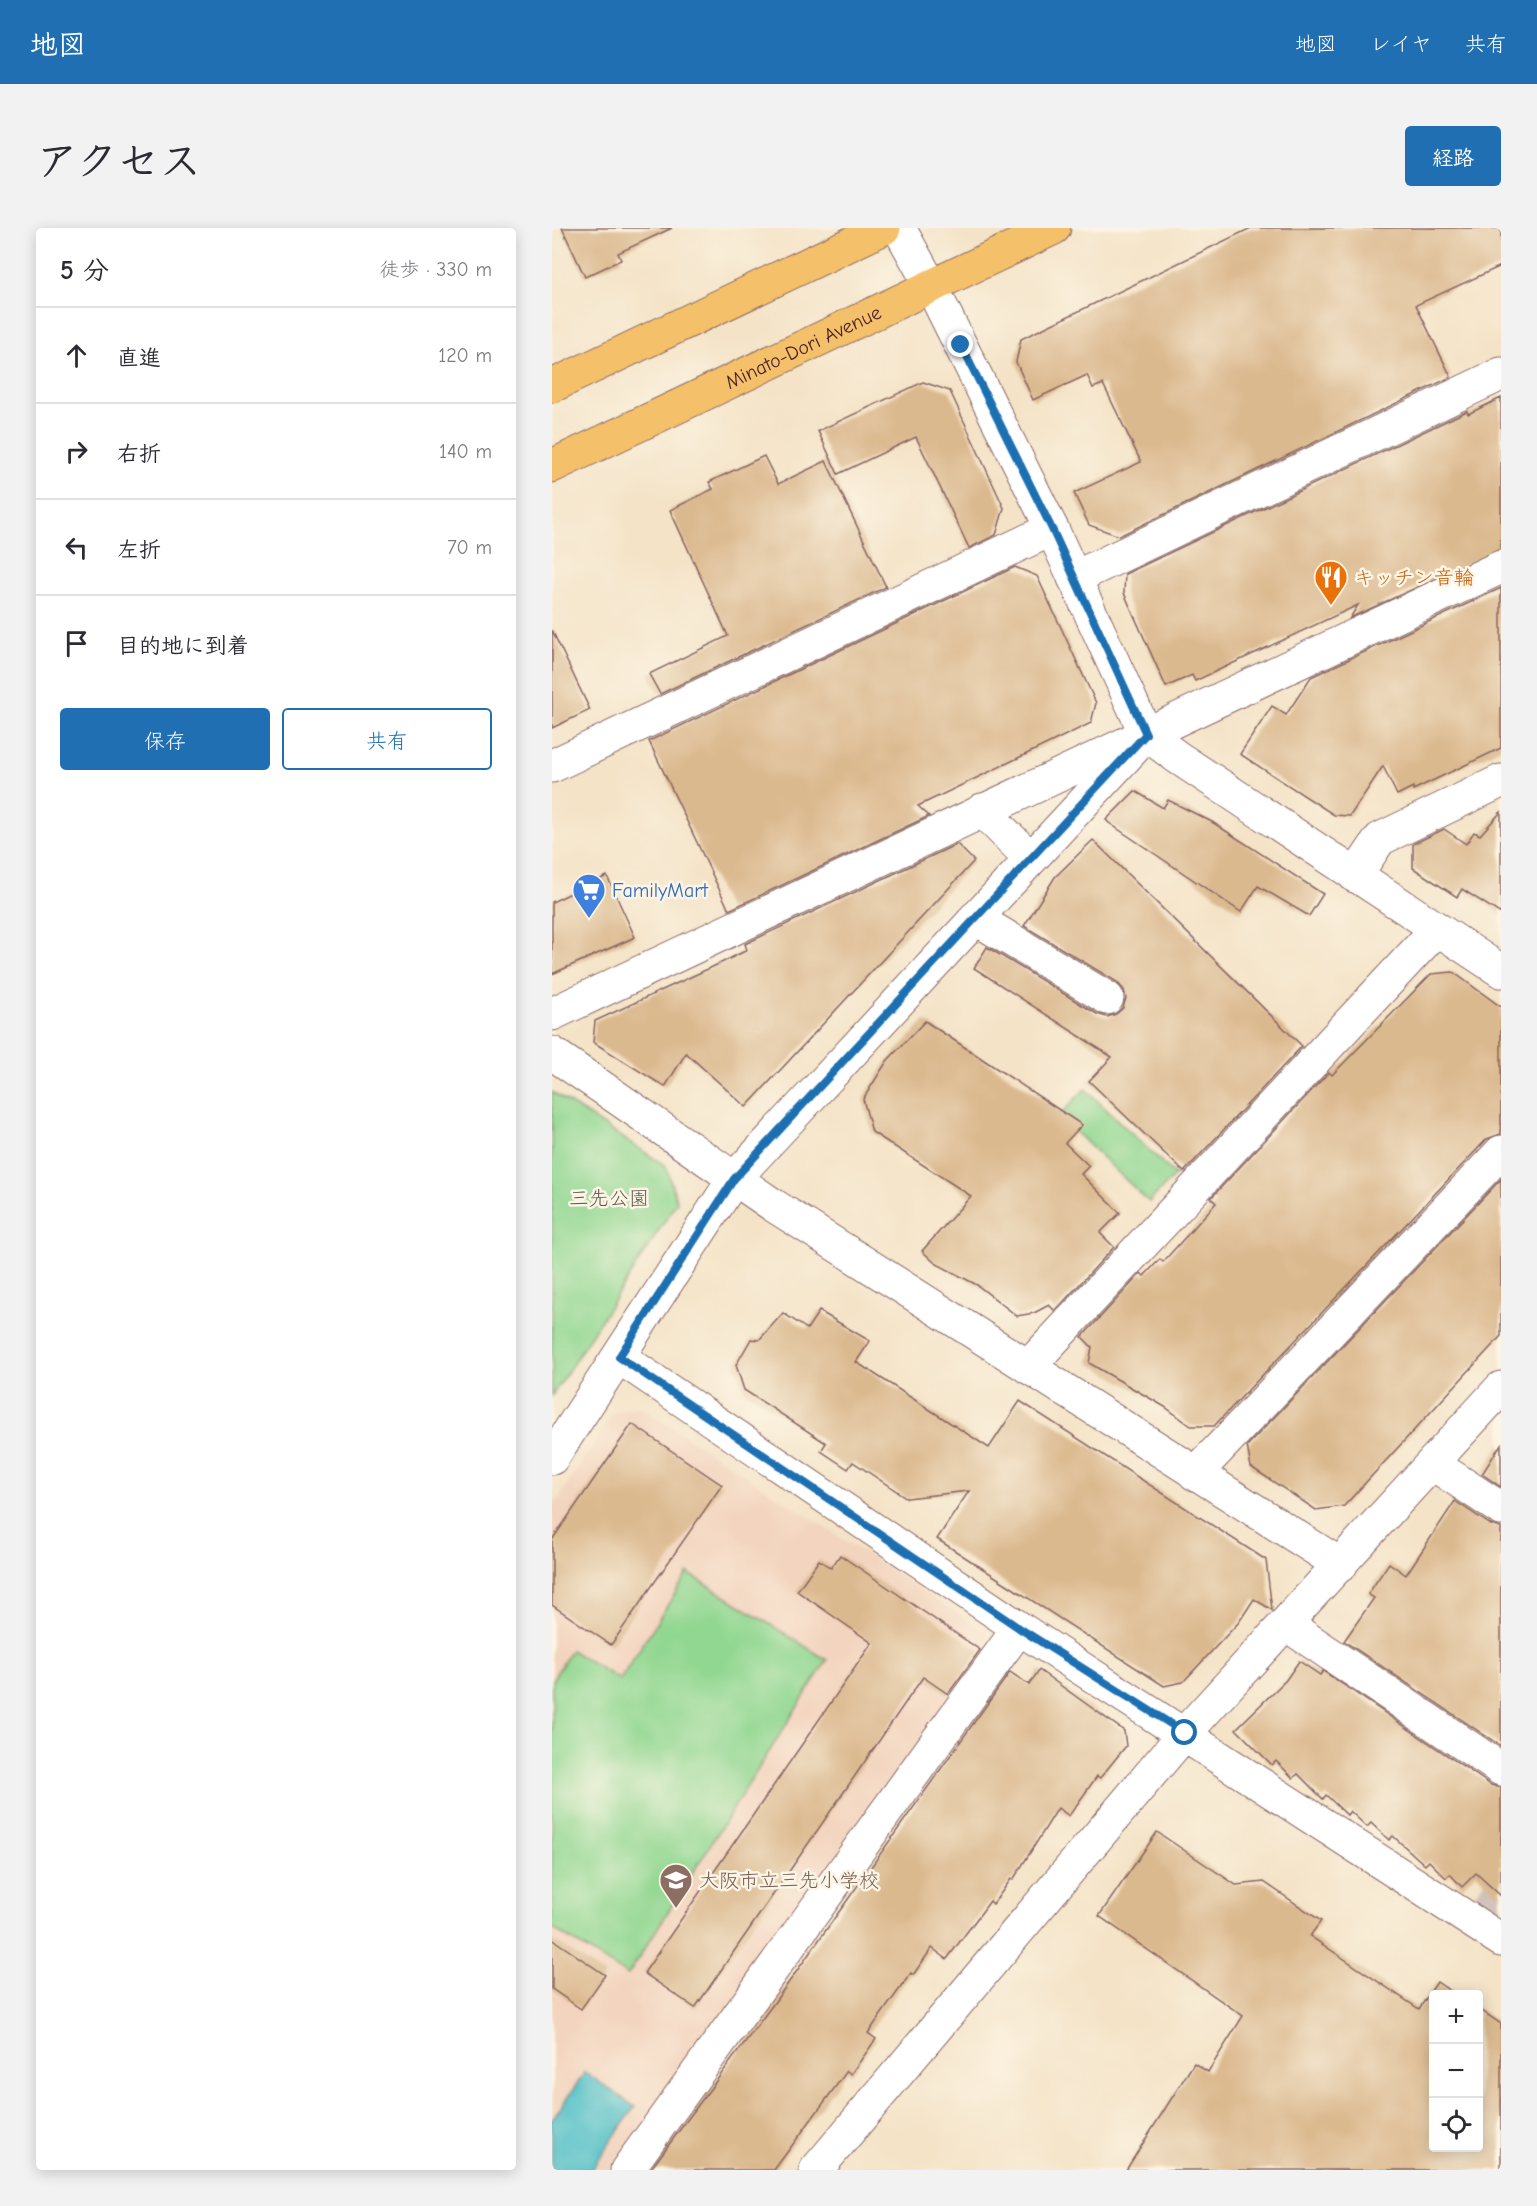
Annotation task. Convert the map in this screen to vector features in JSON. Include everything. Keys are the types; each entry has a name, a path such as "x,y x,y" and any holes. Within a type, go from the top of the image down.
{"highway":[{"path":"552,386 884,228"},
{"name":"Minato-Dori Avenue","path":"552,466 1054,228"}],"street":[{"path":"899,228 931,286 1052,529 1146,734 1355,876 1501,971"},
{"path":"1074,578 1501,374"},
{"path":"552,766 1052,529"},
{"path":"552,1014 1501,567"},
{"path":"552,1458 734,1179 1146,734"},
{"path":"1355,876 1380,839 1501,781"},
{"path":"982,810 1030,858"},
{"path":"975,918 1107,998"},
{"path":"1028,1367 1437,929"},
{"path":"552,1053 734,1179 1341,1565"},
{"path":"1195,1474 1501,1152"},
{"path":"619,1357 1019,1628 1185,1733 1501,1940"},
{"path":"816,2170 1185,1733 1287,1625 1501,1388"},
{"path":"1433,1464 1501,1509"},
{"path":"1287,1625 1501,1768"},
{"path":"627,2170 1019,1628"}],"shaded area":[{"name":"大阪市立三先小学校","path":"640,1407 987,1633 988,1649 611,2170 552,2170 552,1508 615,1411"},
{"path":"1501,1864 1501,1915 1472,1896"}],"green space":[{"path":"1085,1089 1175,1175 1149,1202 1059,1116"},
{"name":"三先公園","path":"552,1092 666,1166 677,1202 552,1396"},
{"path":"688,1573 827,1660 628,1975 552,1928 552,1680 571,1650 620,1680"}],"water":[{"path":"585,2072 635,2107 591,2170 552,2170 552,2120"}],"building":[{"path":"562,228 672,228 618,253 621,260 585,277"},
{"path":"1251,228 1501,228 1501,266 1416,305 1451,377 1119,536 1089,525 1074,493 1141,462 1103,384 1093,388 1087,375 1033,400 1016,362 1021,339"},
{"path":"923,382 950,391 1004,508 996,535 969,548 916,437 838,474 818,431"},
{"path":"1501,398 1501,549 1350,618 1358,605 1195,681 1192,675 1166,687 1124,593 1125,574 1467,411 1468,414"},
{"path":"764,456 778,484 826,461 886,587 660,694 649,674 728,636 670,510 713,489 709,482"},
{"path":"1015,567 1037,576 1096,703 1091,723 918,806 929,816 729,910 649,741"},
{"path":"1501,588 1501,748 1413,790 1413,787 1397,795 1383,766 1350,816 1334,815 1240,754 1272,706 1286,715 1311,677"},
{"path":"552,630 590,710 552,728"},
{"path":"1135,791 1163,808 1168,800 1212,822 1323,894 1309,916 1258,886 1241,912 1106,820"},
{"path":"1501,812 1501,914 1462,889 1457,897 1413,868 1413,844 1444,829 1466,844 1474,832 1480,835"},
{"path":"1093,840 1302,1046 1184,1172 1089,1081 1112,1057 974,968 987,947 1097,1014 1107,1017 1123,1008 1126,998 1124,990 1117,982 1024,926 1055,877"},
{"path":"957,844 974,861 746,1107 686,1053 665,1087 593,1042 595,1021 747,950 745,944"},
{"name":"FamilyMart","path":"607,876 635,937 552,974 552,902"},
{"path":"1453,972 1501,1007 1501,1134 1487,1139 1214,1426 1191,1426 1165,1407 1089,1363 1092,1347 1082,1337 1141,1273 1144,1276 1160,1259 1163,1262 1216,1203 1211,1198 1329,1072 1332,1075 1431,974"},
{"path":"925,1021 1082,1125 1065,1143 1089,1166 1081,1174 1120,1213 1100,1233 1114,1247 1055,1311 1049,1305 1034,1313 1017,1316 977,1285 935,1263 922,1251 971,1196 872,1132 863,1099 887,1061"},
{"path":"1501,1179 1501,1336 1344,1506 1316,1510 1251,1467 1247,1446"},
{"path":"819,1311 870,1341 856,1362 989,1448 1020,1401 1266,1560 1272,1610 1254,1599 1239,1622 1183,1682 1164,1686 937,1539 969,1491 907,1498 853,1462 848,1469 821,1451 826,1443 744,1390 736,1365 751,1339 759,1340 783,1313 807,1329"},
{"path":"632,1424 722,1485 611,1645 552,1605 552,1540"},
{"path":"1501,1444 1501,1487 1482,1474"},
{"path":"1455,1501 1491,1525 1501,1528 1501,1746 1344,1641 1374,1598 1368,1594 1389,1563 1406,1575"},
{"path":"840,1555 980,1650 948,1694 923,1677 695,2008 644,1973 872,1643 797,1591 819,1560 831,1568"},
{"path":"1299,1661 1320,1675 1323,1671 1491,1785 1501,1788 1501,1896 1476,1873 1462,1887 1450,1874 1446,1878 1429,1861 1425,1865 1393,1836 1389,1840 1371,1823 1367,1827 1350,1811 1347,1815 1326,1795 1323,1799 1298,1774 1293,1778 1276,1761 1272,1765 1236,1729 1286,1680"},
{"path":"1039,1670 1124,1731 1126,1746 1100,1778 1097,1776 1069,1816 1058,1808 1013,1880 1011,1879 993,1904 990,1901 947,1959 932,1948 913,1975 911,1973 868,2033 876,2039 851,2074 847,2071 774,2170 650,2170 774,2003 1010,1672 1029,1685"},
{"path":"1157,1832 1236,1885 1264,1882 1321,1921 1310,1936 1419,2009 1429,1994 1429,2152 1483,2152 1483,2012 1501,2024 1501,2170 1126,2170 1194,2063 1208,2072 1243,2016 1099,1916"},
{"path":"552,1939 605,1975 581,2009 552,1989"},
{"path":"1437,1982 1449,1990 1432,1990"}],"place":[{"name":"キッチン音輪","path":"1331,606"},
{"name":"FamilyMart","path":"589,919"},
{"name":"大阪市立三先小学校","path":"676,1909"}],"route":[{"path":"961,345 1052,529 1146,734 734,1179 619,1357 1019,1628 1185,1733"}]}
